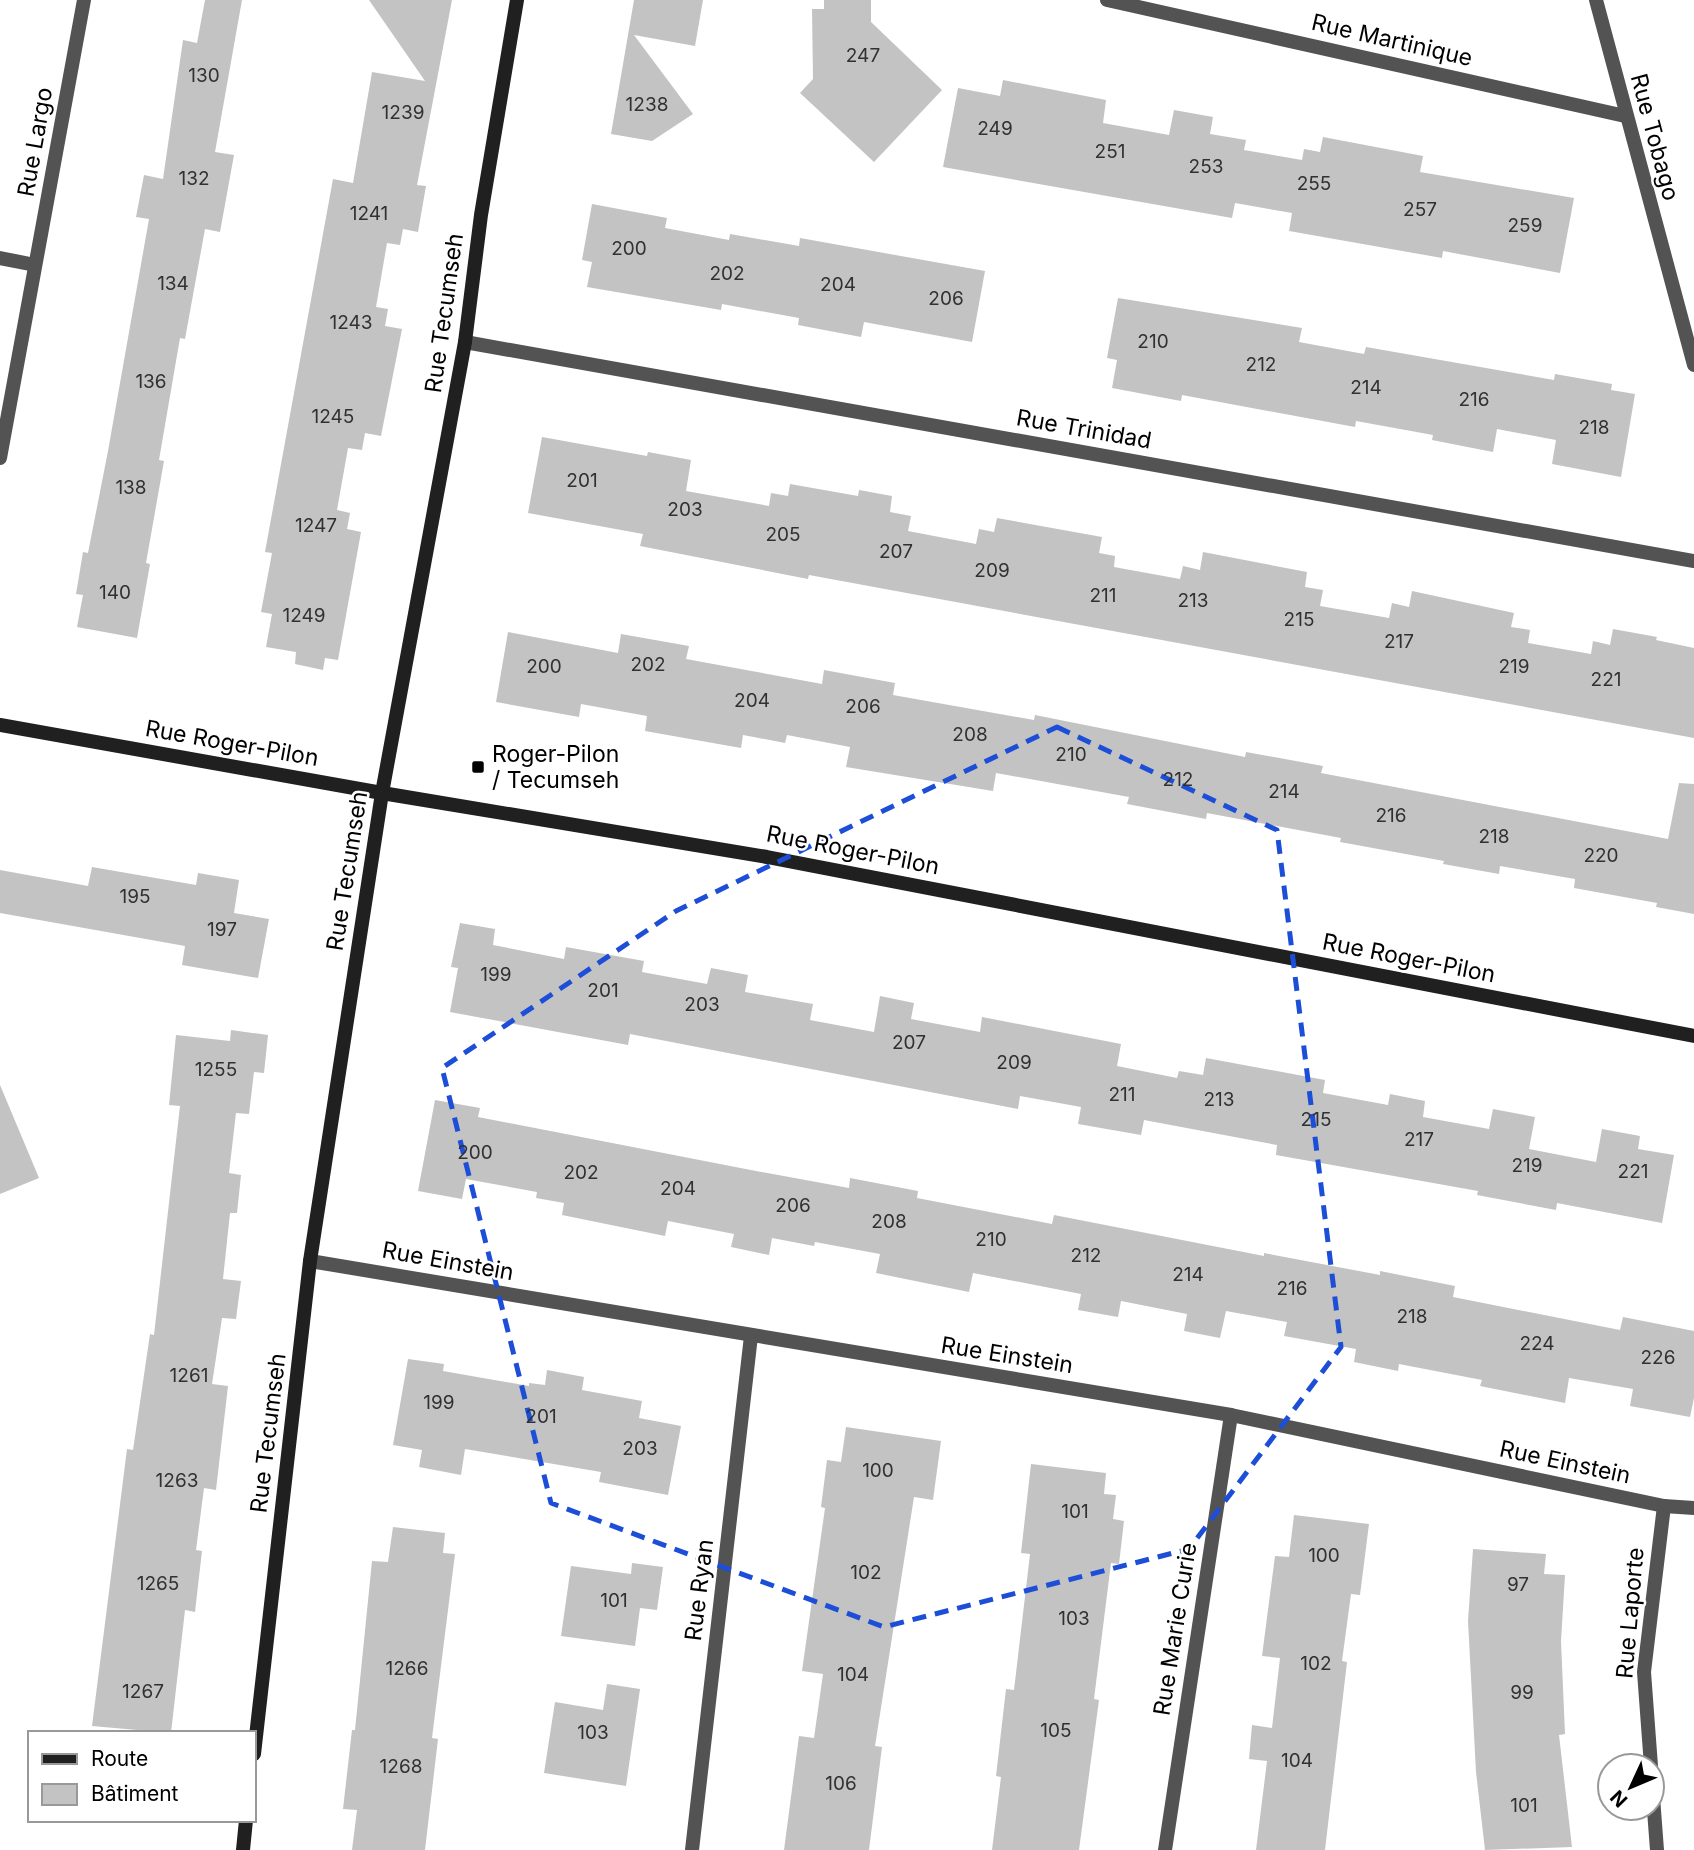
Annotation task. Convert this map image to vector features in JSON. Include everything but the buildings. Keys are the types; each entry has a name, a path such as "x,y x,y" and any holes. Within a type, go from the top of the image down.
{"street":[{"name":"Rue Largo","path":"0,458 84,0"},
{"name":"Rue Tecumseh","path":"256,1736 310,1261 382,793 465,342 481,215 517,0"},
{"name":"Rue Martinique","path":"1107,0 1625,116"},
{"name":"Rue Tobago","path":"1596,0 1694,365"},
{"path":"0,258 35,265"},
{"name":"Rue Trinidad","path":"465,342 1694,561"},
{"name":"Rue Roger-Pilon","path":"0,725 382,793 767,857 1694,1035"},
{"name":"Rue Einstein","path":"310,1261 1231,1415 1664,1506 1694,1508"},
{"name":"Rue Ryan","path":"692,1850 751,1336"},
{"name":"Rue Marie Curie","path":"1164,1850 1231,1415"},
{"name":"Rue Laporte","path":"1650,1752 1644,1672 1664,1506"},
{"path":"243,1850 246,1822"},
{"path":"1655,1822 1657,1850"}],"highlighted area":[{"path":"1057,727 1277,830 1341,1347 1189,1549 884,1627 551,1503 442,1068 676,911"}],"place":[{"name":"Roger-Pilon / Tecumseh","path":"478,767"}]}
